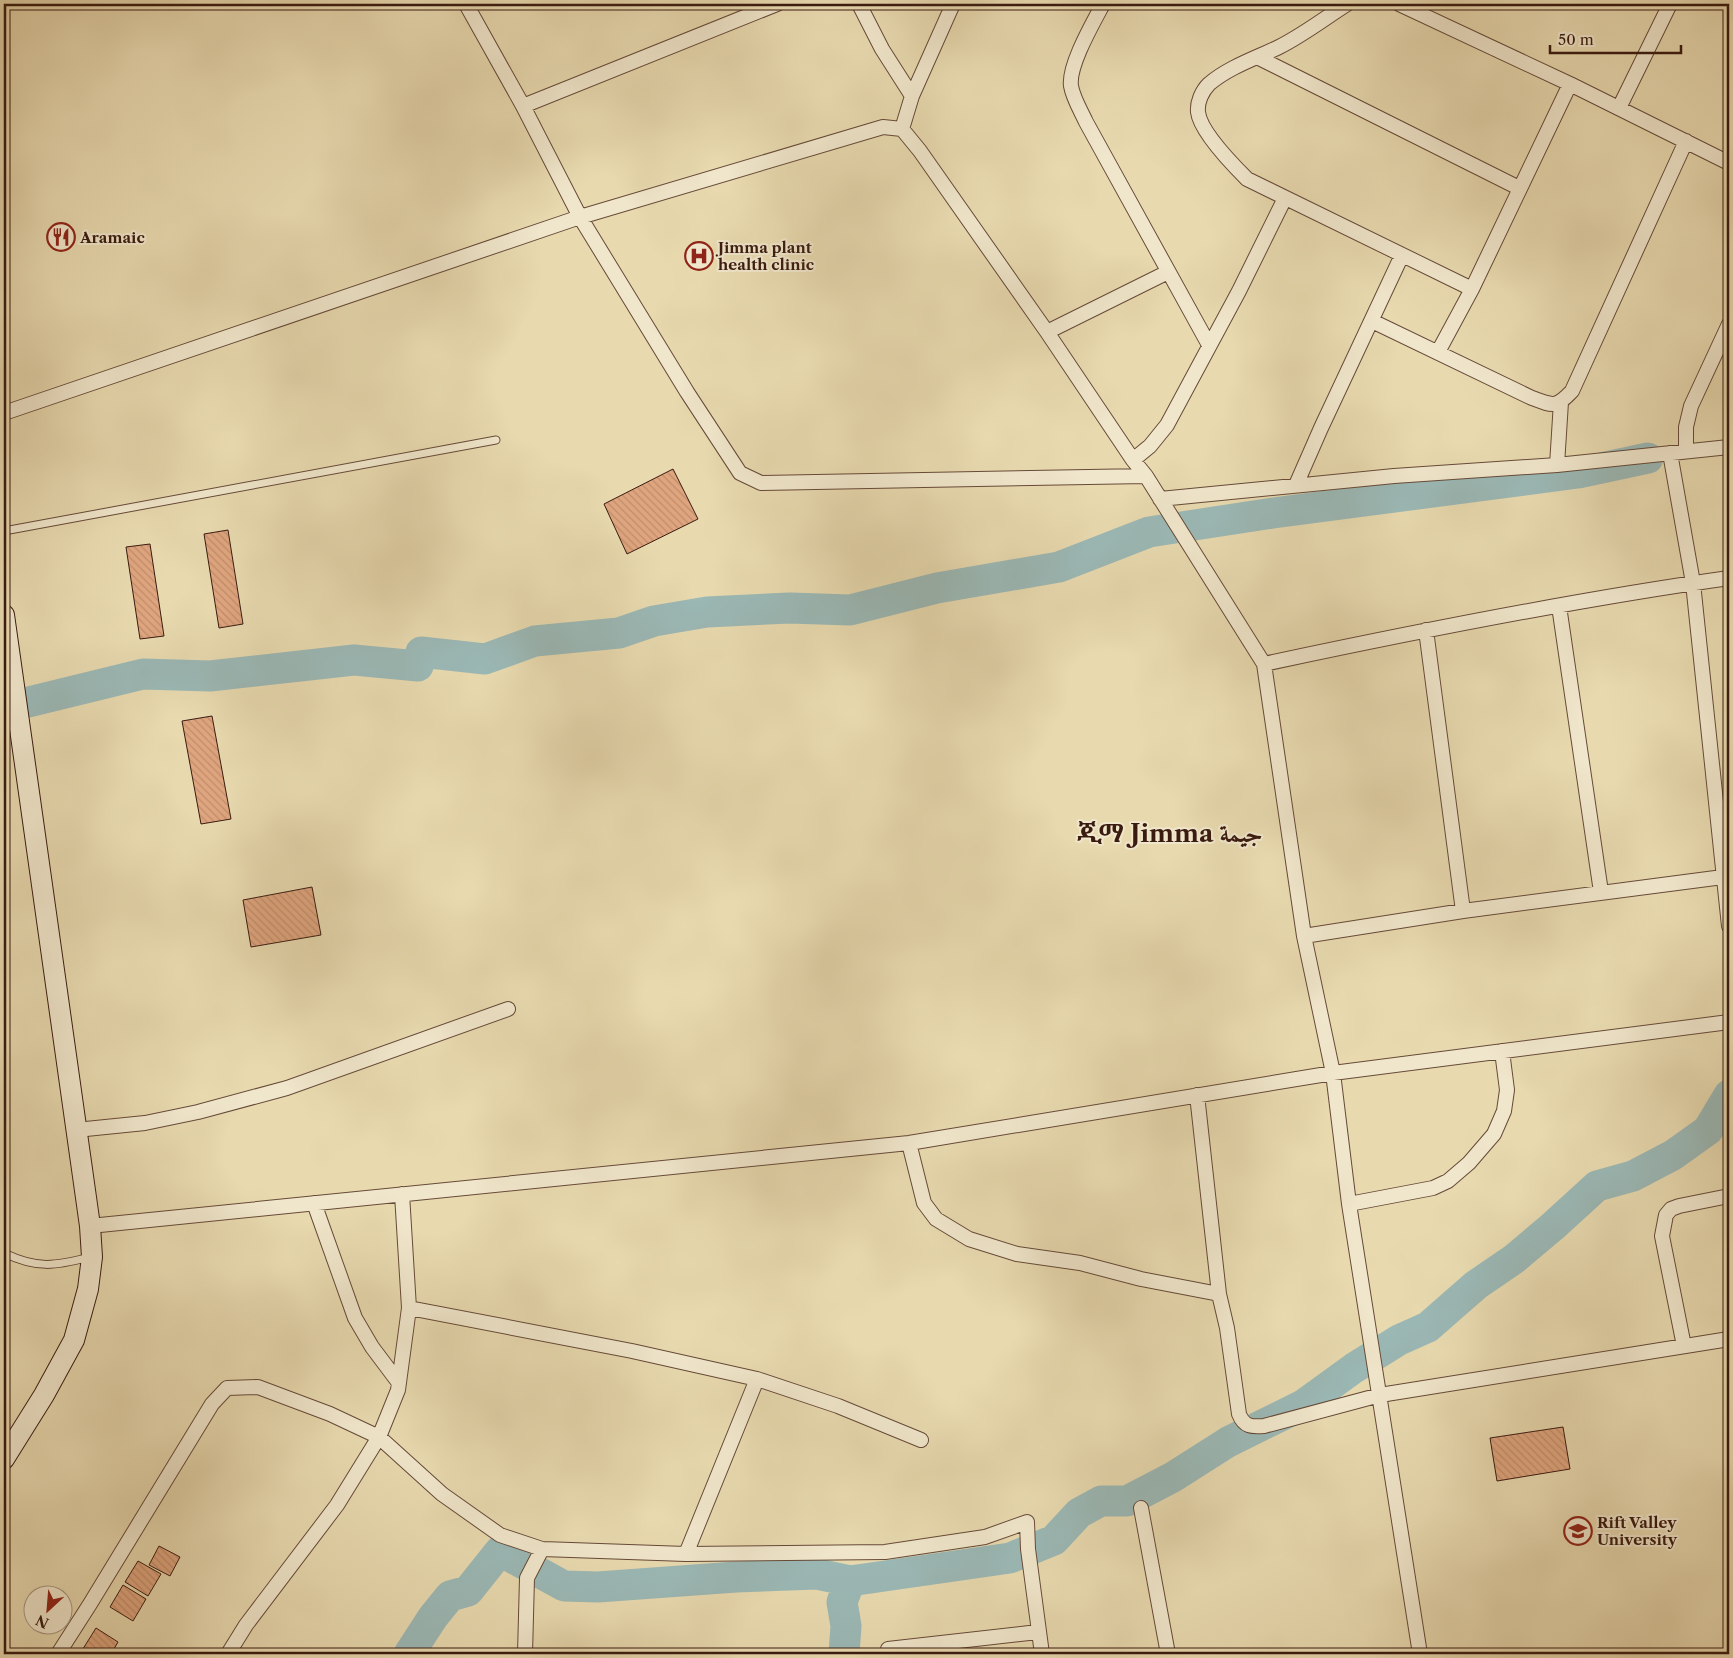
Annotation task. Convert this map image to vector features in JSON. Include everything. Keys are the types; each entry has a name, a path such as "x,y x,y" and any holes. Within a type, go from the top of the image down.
{"street":[{"path":"466,4 523,106 580,217 740,473 761,483 1146,476"},
{"path":"523,106 777,4"},
{"path":"858,4 882,49 912,96"},
{"path":"902,129 912,96 953,4"},
{"path":"1102,4 1073,64 1070,75 1071,87 1086,122 1210,345"},
{"path":"1347,4 1281,46 1228,72 1208,85 1200,98 1198,113 1207,131 1227,159 1247,178 1472,289"},
{"path":"1399,4 1570,84 1729,162"},
{"path":"1619,108 1670,4"},
{"path":"1257,57 1520,188"},
{"path":"1438,352 1472,289 1570,84"},
{"path":"4,413 580,217 883,127 902,129 920,151 1047,332 1133,460 1146,476 1264,664 1304,936 1333,1073 1349,1204 1420,1654"},
{"path":"1372,321 1532,398 1550,404 1561,402 1572,391 1686,141"},
{"path":"1133,460 1150,446 1166,425 1239,291 1285,198"},
{"path":"1296,485 1402,255"},
{"path":"1047,332 1168,272"},
{"path":"1686,451 1686,428 1691,406 1729,324"},
{"path":"1557,465 1561,402"},
{"path":"1160,498 1394,476 1557,465 1729,447"},
{"path":"1670,453 1693,583 1729,926"},
{"path":"1264,664 1426,630 1729,578"},
{"path":"1558,606 1601,892"},
{"path":"4,615 90,1226 92,1257 88,1289 74,1340 44,1395 4,1459"},
{"path":"1426,630 1463,911"},
{"path":"1304,936 1463,911 1723,877"},
{"path":"76,1130 145,1123 198,1112 287,1088 508,1009"},
{"path":"90,1226 909,1144 1333,1073 1729,1022"},
{"path":"1349,1204 1433,1188 1448,1181 1469,1163 1494,1134 1504,1112 1507,1090 1502,1051"},
{"path":"1197,1095 1220,1294 1241,1420 1258,1427 1380,1395 1729,1339"},
{"path":"909,1144 924,1203 936,1219 969,1239 1017,1254 1080,1263 1141,1279 1220,1294"},
{"path":"228,1654 246,1625 337,1505 380,1438 398,1390 410,1308 402,1194"},
{"path":"1684,1346 1662,1236 1666,1215 1678,1206 1729,1196"},
{"path":"314,1203 355,1318 372,1347 399,1383"},
{"path":"410,1308 632,1351 757,1378 838,1406 921,1440"},
{"path":"686,1554 757,1378"},
{"path":"58,1654 212,1404 227,1388 258,1388 330,1414 380,1438 442,1494 476,1519 500,1535 542,1549 686,1554 885,1552 985,1537 1027,1522 1028,1549 1042,1654"},
{"path":"1141,1508 1168,1654"},
{"path":"525,1654 527,1578 542,1549"},
{"path":"888,1649 1038,1632"}],"lane":[{"path":"4,531 496,440"},
{"path":"4,1253 19,1261 42,1265 58,1265 92,1257"}],"building":[{"path":"673,469 698,519 627,554 604,504"},
{"path":"228,530 243,624 219,628 204,534"},
{"path":"150,544 164,636 140,639 126,547"},
{"path":"212,716 231,819 201,824 182,721"},
{"path":"312,887 321,935 251,947 243,900"},
{"path":"1563,1427 1570,1469 1497,1481 1490,1438"},
{"path":"159,1546 180,1557 170,1576 149,1565"},
{"path":"138,1561 161,1574 148,1596 125,1582"},
{"path":"123,1585 146,1599 133,1621 110,1607"},
{"path":"96,1628 118,1642 111,1654 86,1654 81,1652"}],"waterway":[{"path":"4,708 143,674 210,676 354,660 418,666 421,652 485,659 535,641 619,633 654,621 707,612 790,608 850,610 937,588 1059,567 1149,532 1273,513 1578,473 1648,458"},
{"path":"844,1654 846,1626 842,1602 850,1581 1010,1558 1054,1540 1079,1513 1101,1501 1127,1501 1173,1477 1228,1442 1303,1405 1354,1368 1399,1340 1428,1327 1476,1285 1514,1259 1597,1186 1633,1176 1673,1155 1708,1130 1729,1095"},
{"path":"409,1654 433,1617 450,1596 468,1591 500,1551 564,1586 598,1587 736,1577 817,1574 850,1581"}],"place":[{"name":"Aramaic","path":"61,237"},
{"name":"Jimma plant health clinic","path":"699,256"},
{"name":"Rift Valley University","path":"1578,1531"}],"district":[{"name":"ጂማ Jimma جيمة","path":"1170,833"}]}
